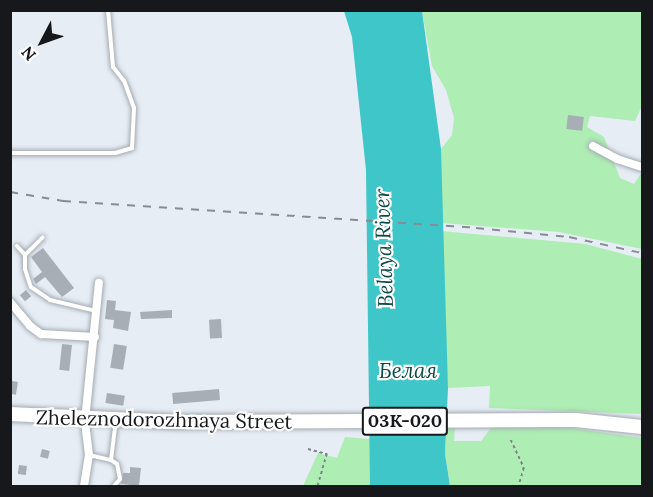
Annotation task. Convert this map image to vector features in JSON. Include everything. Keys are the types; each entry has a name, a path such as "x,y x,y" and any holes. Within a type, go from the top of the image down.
{"main road":[{"name":"Zheleznodorozhnaya Street","path":"10,414 85,420 116,418 317,422 576,420 642,428"}],"street":[{"path":"593,146 617,159 642,166"},
{"path":"87,485 89,454 85,420 99,283"},
{"path":"10,302 30,326 41,334 95,337"}],"lane":[{"path":"10,153 116,153 132,148 134,108 124,81 113,67 108,10"},
{"path":"25,255 43,237"},
{"path":"17,246 25,255 30,287 50,300 97,311"},
{"path":"111,460 116,418"},
{"path":"89,454 117,464 120,479 114,486"}],"path":[{"path":"511,440 524,468 519,486"},
{"path":"308,449 327,454 318,486"}],"green space":[{"path":"422,11 642,11 641,108 635,121 590,116 587,127 604,137 620,178 634,184 642,172 642,249 559,232 441,223 441,149 452,135 454,118 446,90 432,66"},
{"path":"440,231 585,244 642,259 642,414 489,408 490,386 448,388"},
{"path":"509,424 557,426 642,438 642,486 450,486 445,454 447,426 455,426 454,441 481,441 491,428"},
{"path":"345,437 370,439 370,486 303,486 318,453 337,458"}],"water":[{"name":"Белая","path":"344,11 422,11 441,149 448,388 445,454 450,486 370,486 366,170 352,37"}],"building":[{"path":"568,115 584,117 582,131 566,129"},
{"path":"43,248 74,288 62,297 45,277 36,284 33,279 42,272 31,257"},
{"path":"26,290 31,296 25,301 20,295"},
{"path":"107,300 116,301 115,310 131,312 128,331 113,328 114,320 105,319"},
{"path":"172,310 172,318 141,319 140,312"},
{"path":"221,319 222,338 210,339 209,320"},
{"path":"62,344 72,345 69,371 59,370"},
{"path":"114,344 127,346 123,370 110,368"},
{"path":"12,381 18,382 16,395 10,394"},
{"path":"219,389 220,400 173,404 172,393"},
{"path":"107,393 125,396 123,406 105,403"},
{"path":"42,449 50,451 48,459 40,457"},
{"path":"19,465 27,466 26,475 18,474"},
{"path":"130,467 141,468 139,486 121,484 123,473 130,473"}],"railway":[{"path":"10,192 63,201 476,228 569,237 642,253"}],"water label":[{"name":"Belaya River","path":"384,248"}]}
